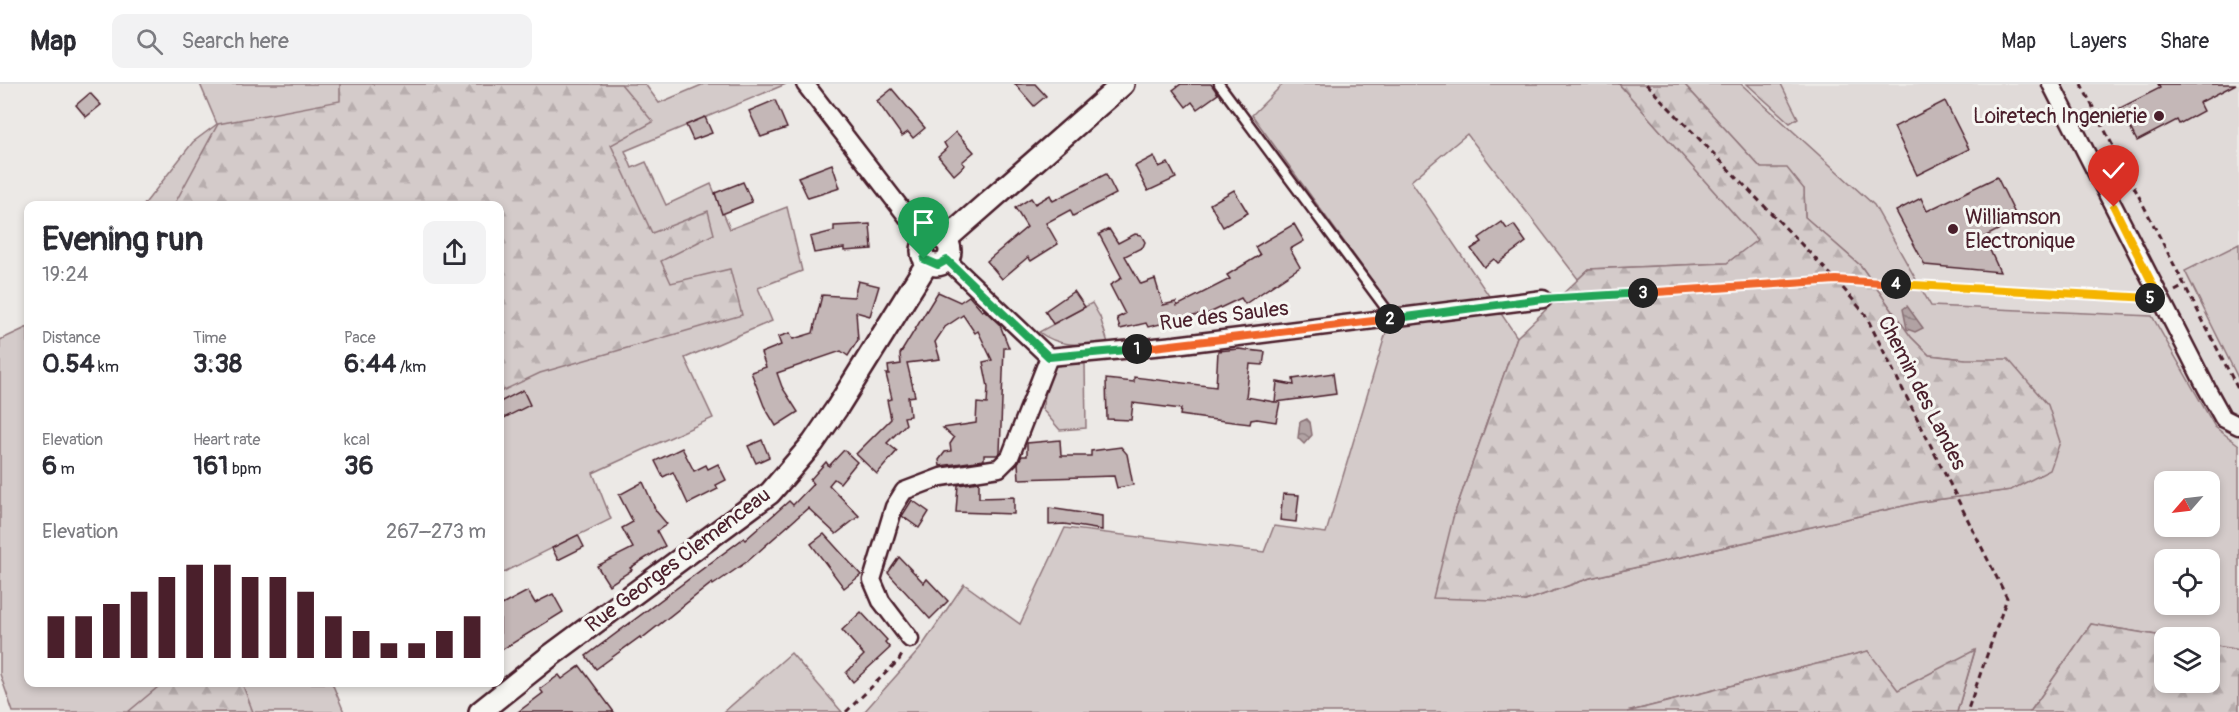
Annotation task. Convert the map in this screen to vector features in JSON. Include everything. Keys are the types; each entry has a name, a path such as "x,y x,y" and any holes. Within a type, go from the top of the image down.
{"street":[{"path":"805,84 936,251 1049,357 1010,457 999,468 932,481 904,491 894,507 872,580 881,601 910,639"},
{"name":"Rue Georges Clemenceau","path":"480,712 550,656 770,493 813,443 844,399 936,251 1123,84"},
{"path":"2051,84 2160,299 2223,417 2239,426"},
{"name":"Rue des Saules","path":"1049,357 1175,345 1543,299"}],"lane":[{"path":"1220,84 1393,319"}],"path":[{"name":"Chemin des Landes","path":"1646,84 1836,280 1865,314 2007,598 1967,712"},
{"path":"2081,84 2239,391"},
{"path":"1543,299 1836,280 2160,299 2184,286"},
{"path":"846,712 899,660 910,639"}],"shaded area":[{"path":"1741,84 2239,84 2239,445 2215,427 2152,316 1931,306 1874,205"}],"green space":[{"path":"200,84 645,84 659,103 704,84 786,84 625,151 632,168 646,162 666,205 711,184 730,229 787,207 802,271 758,288 772,321 685,358 713,418 593,473 611,519 504,572 504,201 147,201 193,142 217,124"},
{"path":"340,84 621,84 653,122 611,145 652,233 708,211 714,234 661,261 671,283 730,269 742,315 540,373 504,390 504,201 176,201 218,124 340,101"},
{"path":"1283,84 1619,84 1758,240 1727,263 1589,269 1578,279 1467,134 1411,181 1517,337 1453,518 1525,601 1590,578 1920,502 2011,490 1965,359 1929,355 1911,337 1861,266 1805,217 1804,189 1761,168 1684,84 1741,84 1874,205 1931,306 2152,316 2215,427 2239,445 2239,650 2220,647 2220,627 2154,627 2154,635 2091,624 2030,712 1957,712 1975,651 1897,691 1868,651 1627,712 864,712 920,649 964,584 1020,624 1065,528 1264,552 1274,526 1326,533 1393,309 1252,115"},
{"path":"1619,84 1684,84 1761,168 1787,168 1804,189 1805,217 1861,266 1911,337 1929,355 1965,359 2008,359 2048,405 2060,442 2050,470 2011,490 1920,502 1590,578 1525,601 1433,598 1453,518 1517,337 1589,269 1727,263 1757,240"},
{"path":"1747,84 1781,84 1798,118 1790,123"},
{"path":"2239,244 2239,380 2185,271"},
{"path":"1092,303 1100,317 1108,343 1080,345 1063,343 1039,332"},
{"path":"24,329 24,687 334,687 344,712 13,712 0,674 0,340"},
{"path":"1053,362 1085,364 1086,428 1060,430 1042,409"},
{"path":"2091,624 2154,635 2154,693 2220,693 2220,647 2239,650 2239,712 2030,712"},
{"path":"1975,650 1957,712 1627,712 1868,651 1898,690"},
{"path":"791,653 842,712 724,712"},
{"path":"158,687 244,687 253,712 128,712"}],"water":[{"path":"1907,306 1923,328 1915,332 1907,329 1903,309"},
{"path":"1307,419 1310,422 1312,435 1304,444 1298,438 1300,422"}],"building":[{"path":"1015,84 1035,84 1046,96 1034,106"},
{"path":"1181,84 1211,84 1218,94 1197,109 1192,102 1186,107 1173,90"},
{"name":"Loiretech Ingenierie","path":"2158,84 2236,84 2199,103 2203,111 2179,124 2177,120 2137,141 2120,108 2160,88"},
{"path":"892,89 925,128 913,138 908,132 902,136 877,101"},
{"path":"90,93 101,105 86,117 76,105"},
{"path":"775,100 787,128 761,137 749,111"},
{"path":"1945,101 1969,149 1917,175 1894,127"},
{"path":"705,117 712,133 693,140 686,125"},
{"path":"956,132 974,152 962,162 965,165 954,175 938,156 947,148 944,143"},
{"path":"1154,156 1159,167 1168,163 1176,178 1148,191 1135,166"},
{"path":"832,164 840,188 808,198 798,177"},
{"path":"1106,174 1116,194 1073,216 1070,210 1046,223 1058,244 1031,261 1028,257 1002,279 987,261 1027,227 1015,208 1031,198 1035,204 1050,195 1053,201"},
{"name":"Williamson Electronique","path":"1997,177 2018,220 1984,237 2000,272 1925,265 1896,211 1921,198 1927,211"},
{"path":"743,182 752,202 722,214 715,193"},
{"path":"1234,190 1248,213 1223,227 1210,204"},
{"path":"1502,222 1507,229 1514,225 1526,242 1498,263 1494,259 1484,267 1471,249 1482,242 1479,238"},
{"path":"870,224 872,249 844,251 844,248 814,253 810,237 834,231 834,226"},
{"path":"1294,224 1304,241 1290,249 1300,267 1245,304 1241,298 1199,318 1198,315 1148,327 1146,323 1120,329 1117,318 1125,314 1110,285 1122,278 1099,234 1109,229 1118,243 1135,234 1141,235 1145,242 1143,247 1125,256 1141,284 1155,279 1163,305 1176,302 1177,306 1230,279 1227,275 1260,255 1255,247"},
{"path":"858,281 879,286 870,316 856,312 858,340 848,356 841,351 777,373 782,387 798,412 776,426 764,406 751,372 766,367 761,353 781,345 778,337 790,333 793,339 813,333 822,295 854,297"},
{"path":"1074,291 1085,307 1053,324 1045,311"},
{"path":"938,292 960,302 969,296 982,311 984,310 1000,325 1009,348 1004,348 1000,452 997,455 984,455 984,460 940,466 939,460 945,452 951,451 950,444 954,438 943,428 976,423 977,403 987,404 988,387 983,362 992,360 978,331 975,333 963,315 945,327 935,342 940,359 907,363 915,396 908,397 910,416 904,417 906,424 887,443 897,451 877,474 856,454 891,419 887,400 892,399 886,374 889,374 888,366 901,364 900,354"},
{"path":"1239,349 1265,352 1263,365 1250,364 1246,397 1275,402 1277,382 1294,385 1293,379 1333,373 1336,394 1276,402 1280,402 1276,422 1257,419 1251,420 1250,424 1208,419 1180,415 1181,409 1133,403 1131,420 1107,419 1106,379 1134,382 1134,377 1216,387 1218,351"},
{"path":"523,390 530,405 504,418 504,400"},
{"path":"762,440 769,457 756,463 748,446"},
{"path":"1060,440 1061,456 1091,456 1091,451 1121,447 1127,454 1133,485 1117,488 1114,476 1019,479 1018,463 1022,456 1027,456 1027,443"},
{"path":"682,448 694,471 706,465 708,469 718,464 726,480 716,485 718,489 688,504 673,472 663,477 655,461"},
{"path":"844,450 857,462 840,483 834,479 829,485 859,516 836,534 808,508 748,561 713,585 712,583 641,639 640,637 596,669 586,656 744,538 745,540 789,501 793,505 813,484 810,480 826,462 829,466"},
{"path":"643,482 656,511 667,524 657,531 665,546 630,568 632,570 609,585 597,566 633,548 622,528 633,522 619,495"},
{"path":"979,482 979,498 1014,497 1014,514 956,512 958,485"},
{"path":"1283,494 1299,495 1296,522 1280,520"},
{"path":"912,500 929,512 919,528 902,516"},
{"path":"1049,508 1102,516 1102,530 1064,524 1049,525"},
{"path":"824,534 861,575 844,588 811,544"},
{"path":"578,535 584,547 558,560 552,548"},
{"path":"899,557 924,583 927,579 948,601 930,619 888,573"},
{"path":"528,591 535,603 553,594 563,612 504,649 504,604"},
{"path":"861,612 887,640 885,642 890,648 853,682 846,673 864,655 842,630"},
{"path":"580,666 614,712 518,712 543,693 540,689 559,675 562,679"}],"place":[{"name":"Loiretech Ingenierie","path":"2159,116"},
{"name":"Williamson Electronique","path":"1953,229"}],"route":[{"path":"924,259 938,265 947,260 1049,357 1339,326 1543,299 1836,280 2160,299 2114,207"}]}
